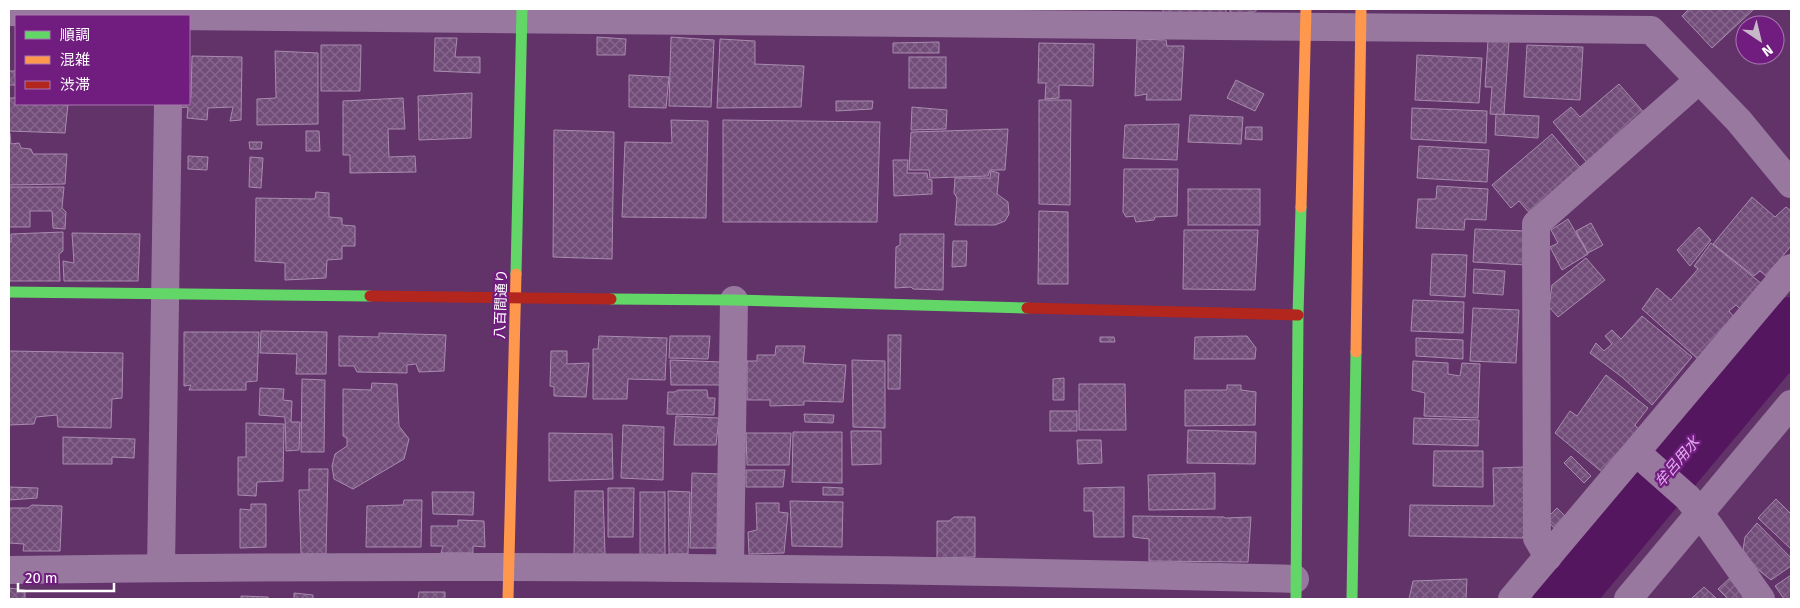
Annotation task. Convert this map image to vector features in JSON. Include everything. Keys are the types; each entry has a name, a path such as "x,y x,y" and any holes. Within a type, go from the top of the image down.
{"street":[{"path":"9,12 129,15"},
{"path":"190,16 522,14 1651,19 1699,80 1739,121 1791,184"},
{"name":"八百間通り","path":"508,599 522,14"},
{"path":"9,570 162,568 730,568 1295,589 1298,315 1306,18"},
{"path":"1352,599 1360,18"},
{"path":"1548,557 1537,538 1536,224 1699,80"},
{"path":"162,568 168,105"},
{"path":"1512,599 1548,557 1644,459 1791,268"},
{"path":"9,292 734,300 1298,315"},
{"path":"730,568 734,300"},
{"path":"1628,599 1692,504 1791,404"},
{"path":"1644,459 1692,504 1760,599"}],"building":[{"path":"1163,9 1226,9 1226,14 1163,14"},
{"path":"1230,9 1258,9 1254,12 1230,14"},
{"path":"1689,9 1754,9 1748,15 1735,15 1735,27 1712,48 1682,16"},
{"path":"597,37 626,39 625,55 597,55"},
{"path":"671,37 714,40 711,107 669,106"},
{"path":"435,38 457,38 455,57 480,57 480,73 434,71"},
{"path":"720,39 755,41 755,64 804,66 801,107 717,108"},
{"path":"1137,39 1166,40 1167,46 1184,46 1181,100 1146,100 1147,94 1135,96"},
{"path":"1488,40 1509,41 1504,115 1490,114 1492,87 1485,87"},
{"path":"939,42 939,53 893,53 893,43"},
{"path":"1039,43 1094,44 1093,86 1059,85 1059,98 1045,99 1046,83 1038,83"},
{"path":"321,45 361,45 360,91 321,91"},
{"path":"1527,45 1583,47 1580,100 1524,97"},
{"path":"275,51 318,53 318,124 257,125 257,99 276,98"},
{"path":"1417,55 1482,58 1479,103 1415,100"},
{"path":"192,56 242,57 241,120 230,121 233,107 208,108 207,120 187,118 188,107 176,108 176,105 190,105"},
{"path":"909,57 946,57 946,88 909,88"},
{"path":"9,71 15,71 15,85 9,85"},
{"path":"629,75 669,77 666,108 629,107"},
{"path":"1236,80 1264,94 1255,111 1227,98"},
{"path":"1619,84 1647,116 1589,165 1553,122 1571,107 1580,117"},
{"path":"472,93 471,138 419,140 418,96"},
{"path":"9,98 15,98 15,105 68,105 65,133 9,131"},
{"path":"403,98 405,129 388,129 389,157 415,156 416,172 350,173 350,155 343,155 343,101"},
{"path":"1039,100 1071,100 1070,205 1039,204"},
{"path":"836,101 873,101 872,109 836,111"},
{"path":"912,107 947,110 946,129 911,130"},
{"path":"1412,108 1487,111 1486,143 1411,139"},
{"path":"1496,114 1539,116 1538,138 1495,135"},
{"path":"1190,115 1243,117 1241,144 1188,142"},
{"path":"671,120 708,121 706,218 622,217 625,142 672,143"},
{"path":"723,120 880,122 877,222 723,222"},
{"path":"1179,124 1177,160 1123,158 1125,125"},
{"path":"1246,127 1262,127 1262,140 1245,139"},
{"path":"1008,129 1005,170 990,170 988,176 930,178 929,170 909,170 911,132"},
{"path":"554,130 614,132 612,259 553,257"},
{"path":"306,131 319,131 320,151 306,151"},
{"path":"9,133 11,144 19,143 21,148 31,149 33,154 67,154 65,184 9,185"},
{"path":"1552,134 1584,172 1532,216 1519,201 1511,208 1492,185"},
{"path":"249,142 262,142 261,149 250,149"},
{"path":"1419,146 1489,150 1487,182 1417,178"},
{"path":"188,156 208,157 207,170 188,169"},
{"path":"250,157 263,158 261,188 249,187"},
{"path":"893,160 908,160 907,173 927,173 928,179 932,180 932,194 894,196"},
{"path":"1124,169 1178,169 1177,216 1155,217 1154,220 1136,222 1134,216 1126,217 1123,212"},
{"path":"991,171 999,173 997,194 1008,202 1009,214 1005,221 995,225 955,225 957,198 954,193 955,178 990,178"},
{"path":"1437,186 1488,189 1486,220 1465,219 1464,230 1416,228 1418,199 1436,199"},
{"path":"9,187 64,187 62,208 66,212 65,229 53,228 52,211 30,211 30,227 9,227"},
{"path":"1188,189 1260,189 1260,225 1188,225"},
{"path":"316,192 329,193 329,217 342,218 342,225 355,226 355,246 342,246 342,259 327,260 326,278 285,280 285,263 255,261 256,198 315,199"},
{"path":"1752,197 1775,217 1786,207 1791,211 1791,246 1766,276 1760,271 1754,276 1713,244"},
{"path":"1039,211 1068,212 1068,284 1038,284"},
{"path":"1568,219 1588,254 1562,270 1550,247 1558,243 1551,230"},
{"path":"1591,223 1603,245 1588,253 1576,231"},
{"path":"1699,227 1711,240 1690,266 1677,250"},
{"path":"1475,229 1527,231 1525,265 1473,262"},
{"path":"1184,230 1258,230 1255,290 1183,289"},
{"path":"63,232 63,251 59,254 60,281 9,281 9,242 11,242 11,234"},
{"path":"72,233 140,234 138,281 64,281 63,261 74,263"},
{"path":"900,234 944,234 943,290 913,289 911,287 895,288 896,247 900,245"},
{"path":"953,241 967,241 966,266 952,267"},
{"path":"1711,243 1762,284 1740,309 1736,305 1729,311 1734,317 1699,360 1642,309 1657,288 1671,300 1698,269 1694,266"},
{"path":"1432,254 1467,255 1465,297 1430,295"},
{"path":"1586,258 1605,280 1558,317 1549,307 1552,285"},
{"path":"1474,269 1505,271 1503,295 1473,293"},
{"path":"1413,300 1464,302 1463,333 1411,331"},
{"path":"1473,308 1519,310 1516,363 1470,361"},
{"path":"1642,316 1692,357 1652,405 1622,377 1590,353 1596,343 1604,351 1612,344 1605,336 1612,330 1621,339"},
{"path":"261,331 327,332 326,374 296,374 297,354 260,353"},
{"path":"184,332 259,332 257,381 246,382 246,390 189,390 191,385 184,386"},
{"path":"379,333 446,335 444,371 419,372 416,364 407,365 407,373 357,372 354,366 339,366 339,336 379,337"},
{"path":"888,335 901,335 900,389 888,389"},
{"path":"599,336 667,338 665,380 628,379 627,399 593,399 593,349 598,349"},
{"path":"670,336 710,336 708,359 669,358"},
{"path":"1247,336 1256,348 1255,359 1194,359 1195,337"},
{"path":"1100,337 1114,337 1115,342 1100,342"},
{"path":"1416,338 1463,340 1463,359 1416,356"},
{"path":"776,346 805,346 803,363 846,365 843,402 804,401 804,405 770,406 770,400 747,400 747,361 757,361 757,355 775,355"},
{"path":"9,351 123,353 122,398 112,399 111,428 58,427 57,415 36,417 34,424 9,425"},
{"path":"551,351 567,351 567,364 589,363 586,397 554,396 554,387 550,386"},
{"path":"670,360 721,362 720,385 671,385"},
{"path":"852,360 885,361 885,428 853,427"},
{"path":"1413,361 1448,363 1448,374 1460,376 1462,363 1480,364 1478,418 1424,416 1425,393 1412,390"},
{"path":"1606,375 1648,408 1635,425 1640,431 1602,472 1555,433 1570,411 1577,416"},
{"path":"1064,378 1064,400 1053,400 1053,379"},
{"path":"302,379 325,380 324,452 301,452"},
{"path":"372,383 397,384 399,426 409,439 404,459 353,489 334,479 332,466 335,454 347,446 347,438 343,436 343,389 371,390"},
{"path":"1079,384 1125,384 1126,430 1079,430"},
{"path":"1227,385 1241,385 1241,390 1256,392 1255,425 1185,426 1185,390 1227,390"},
{"path":"260,388 284,389 283,400 292,401 291,422 300,422 299,450 286,451 285,417 259,415"},
{"path":"707,390 708,398 715,398 714,415 667,414 668,392"},
{"path":"1050,411 1077,411 1077,431 1050,431"},
{"path":"804,414 834,415 833,423 805,422"},
{"path":"676,416 719,418 716,445 674,445"},
{"path":"1414,418 1479,420 1478,446 1413,444"},
{"path":"246,423 284,424 283,481 257,482 256,496 238,495 238,457 246,457"},
{"path":"623,425 664,427 663,480 621,478"},
{"path":"1188,430 1256,432 1255,464 1187,463"},
{"path":"851,431 881,431 881,464 852,465"},
{"path":"793,432 842,432 842,483 792,482"},
{"path":"549,433 612,434 613,479 549,481"},
{"path":"746,433 791,433 789,465 747,465"},
{"path":"63,437 135,439 134,458 112,457 112,464 63,464"},
{"path":"1077,440 1101,440 1102,463 1078,464"},
{"path":"1434,451 1483,451 1483,487 1433,486"},
{"path":"1571,456 1591,476 1584,483 1564,463"},
{"path":"1524,467 1523,538 1409,536 1410,505 1494,506 1493,468"},
{"path":"309,469 328,469 326,554 301,554 299,490 309,490"},
{"path":"746,470 785,470 783,487 746,487"},
{"path":"692,473 722,474 719,548 690,548"},
{"path":"1215,473 1215,509 1149,510 1148,475"},
{"path":"9,487 38,488 37,498 9,500"},
{"path":"823,487 843,488 843,495 823,495"},
{"path":"1124,487 1124,537 1094,537 1093,511 1084,511 1084,488"},
{"path":"608,488 634,488 633,537 608,537"},
{"path":"575,491 603,491 605,554 574,556"},
{"path":"668,491 690,492 688,554 669,554"},
{"path":"432,492 474,492 473,515 433,514"},
{"path":"640,492 665,492 665,557 640,557"},
{"path":"1776,499 1791,514 1791,549 1758,518"},
{"path":"404,500 422,500 421,547 366,547 367,506 403,505"},
{"path":"790,501 843,502 842,547 792,546"},
{"path":"756,503 779,503 779,512 788,513 784,553 749,554 748,532 757,530"},
{"path":"251,504 266,504 266,547 240,548 240,509 251,510"},
{"path":"32,505 62,506 60,551 23,551 24,544 9,543 9,508 28,508"},
{"path":"1557,508 1567,518 1555,529 1546,519"},
{"path":"1133,516 1251,517 1248,562 1149,561 1149,539 1133,537"},
{"path":"954,517 975,517 975,557 937,558 937,521 949,521"},
{"path":"458,520 484,521 485,547 473,546 473,553 441,553 443,546 431,546 431,526 458,526"},
{"path":"1757,523 1791,558 1791,566 1771,580 1756,568 1743,550 1745,537"},
{"path":"1791,575 1791,599 1784,599 1775,586"},
{"path":"1731,577 1746,599 1728,599 1718,589"},
{"path":"1467,579 1466,599 1409,599 1413,581"},
{"path":"1704,587 1717,599 1691,599"},
{"path":"9,588 25,590 25,599 9,599"},
{"path":"419,592 445,592 445,599 418,599"},
{"path":"294,593 313,595 313,599 294,599"},
{"path":"241,596 268,597 268,599 241,599"}],"waterway":[{"name":"牟呂用水","path":"1562,599 1791,326"}],"traffic: fast":[{"path":"516,274 522,9"},
{"path":"1296,599 1298,315 1301,207"},
{"path":"9,292 370,296"},
{"path":"611,299 734,300 1027,308"},
{"path":"1352,599 1356,352"}],"traffic: slow":[{"path":"1301,207 1306,9"},
{"path":"1356,352 1361,9"},
{"path":"508,599 516,274"}],"traffic: jam":[{"path":"370,296 611,299"},
{"path":"1027,308 1298,315"}]}
